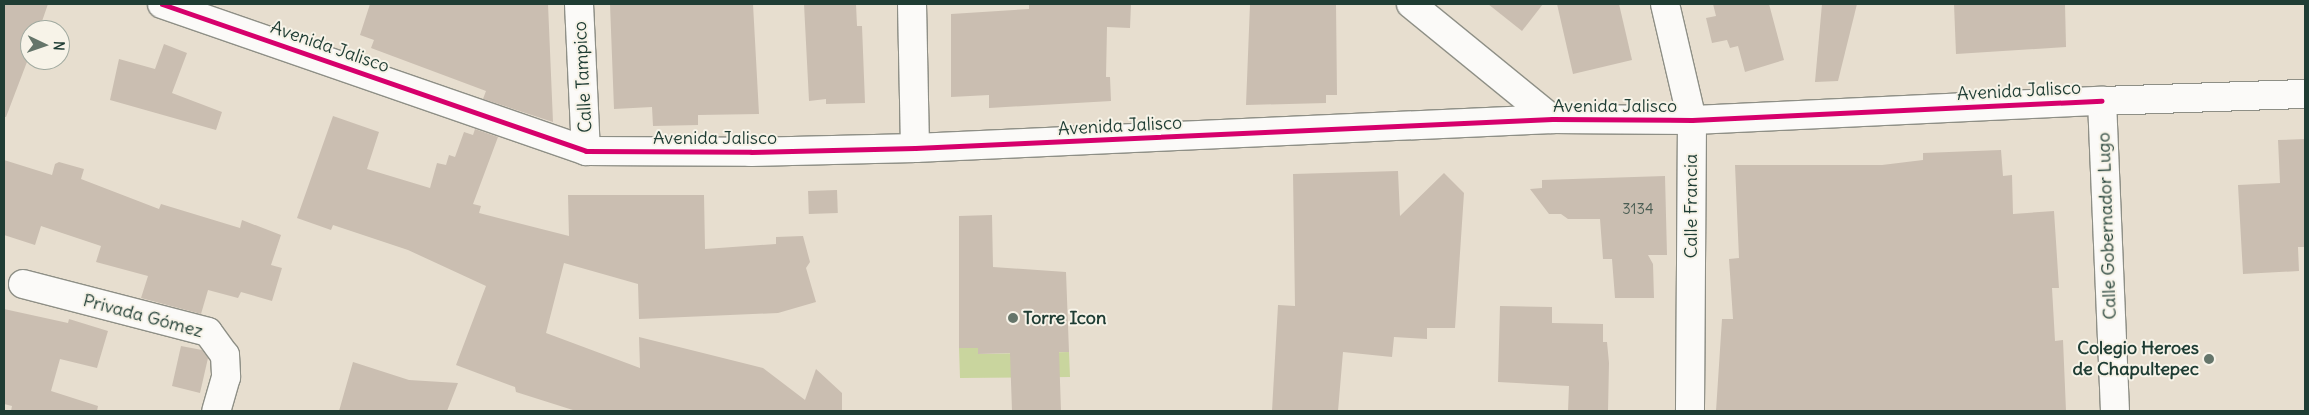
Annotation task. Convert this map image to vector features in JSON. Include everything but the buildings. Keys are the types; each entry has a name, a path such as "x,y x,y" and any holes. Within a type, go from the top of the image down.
{"street":[{"name":"Avenida Jalisco","path":"162,4 586,151 751,152 915,148 1552,119 1692,120 2102,101 2305,94"},
{"name":"Calle Tampico","path":"579,4 586,151"},
{"path":"912,4 915,148"},
{"path":"1411,4 1552,119"},
{"name":"Calle Francia","path":"1665,4 1692,120 1690,411"},
{"name":"Calle Gobernador Lugo","path":"2102,101 2115,411"},
{"name":"Privada Gómez","path":"24,284 208,332 226,355 226,377 216,411"}],"green space":[{"path":"959,348 978,348 979,354 1069,352 1070,377 960,378"}],"cycle path":[{"path":"162,4 586,151 751,152 915,148 1552,119 1692,120 2102,101"}],"place":[{"name":"Torre Icon","path":"1013,318"},
{"name":"Colegio Heroes de Chapultepec","path":"2209,359"}]}
